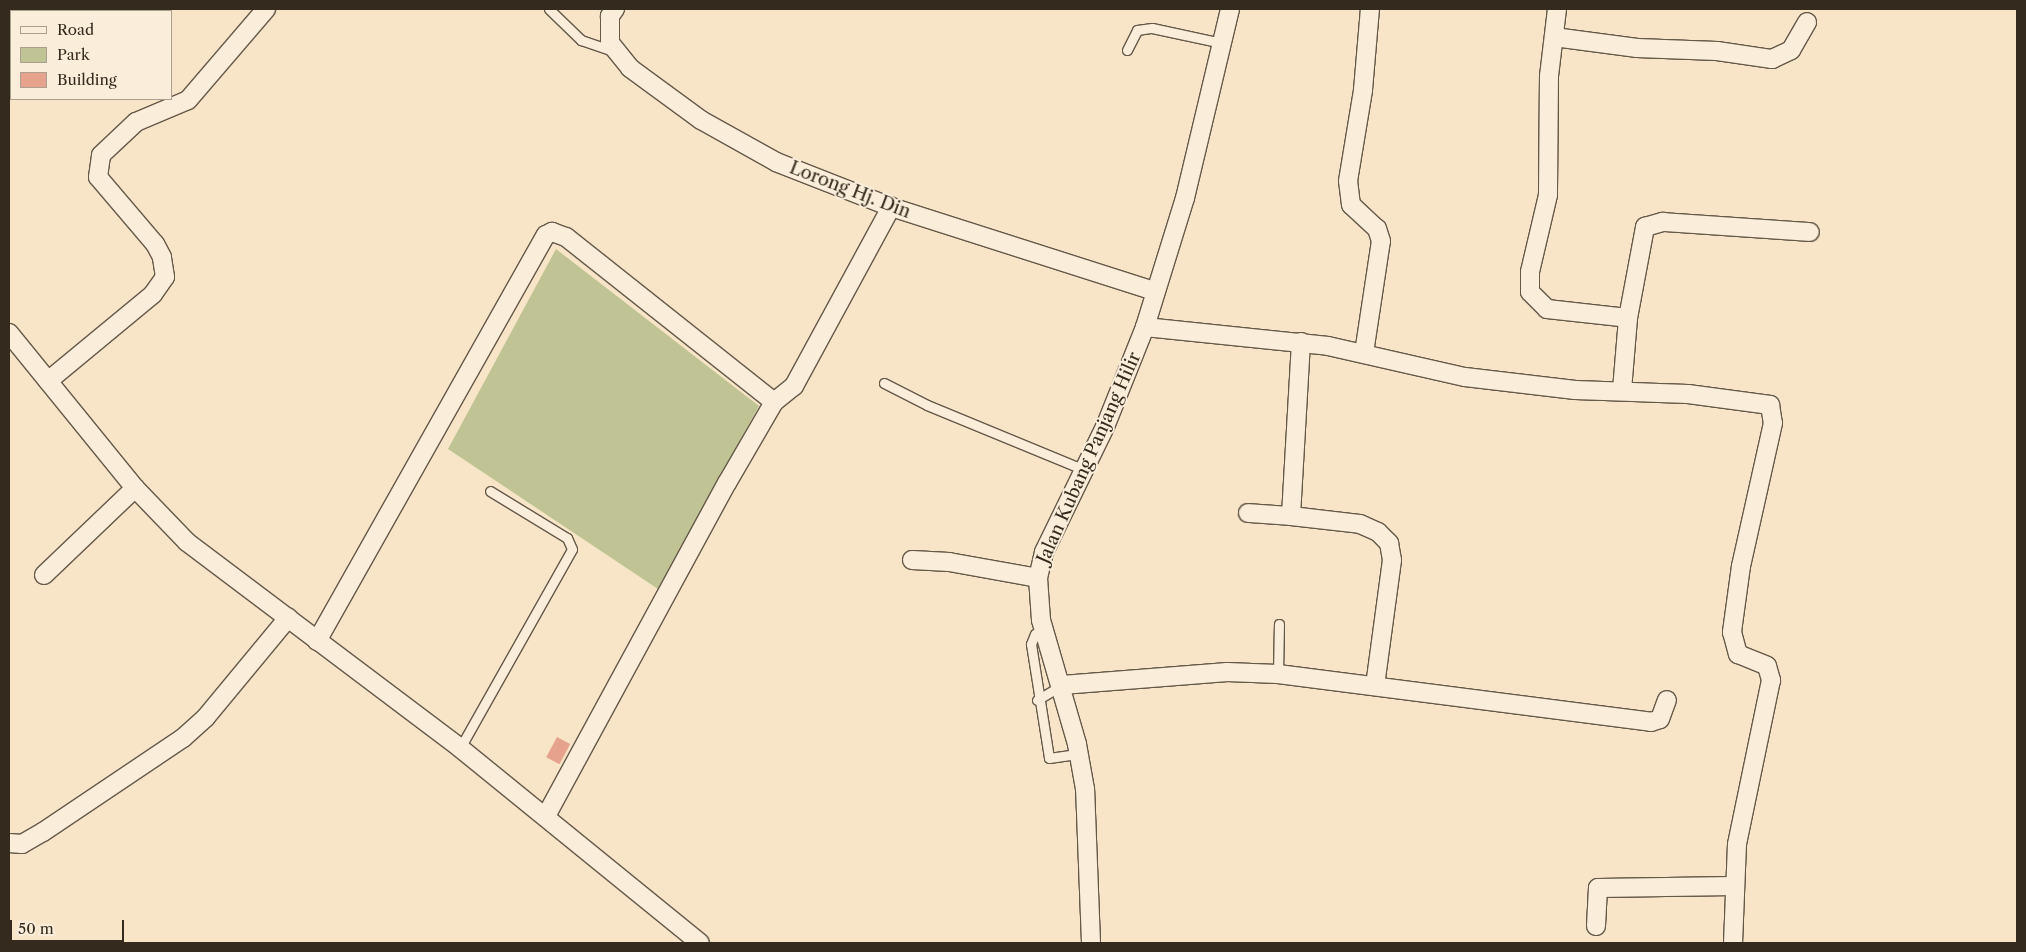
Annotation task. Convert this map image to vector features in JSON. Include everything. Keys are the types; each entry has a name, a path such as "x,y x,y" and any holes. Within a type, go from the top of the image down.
{"street":[{"path":"48,381 153,294 165,277 162,257 155,244 98,177 101,155 136,122 188,100 266,9"},
{"path":"613,51 608,35 615,9"},
{"name":"Jalan Kubang Panjang Hilir","path":"1091,943 1090,843 1079,754 1062,684 1044,629 1038,578 1044,552 1085,470 1128,374 1145,327 1185,198 1230,9"},
{"path":"1364,353 1381,241 1377,228 1351,205 1348,182 1364,90 1370,9"},
{"path":"1557,9 1549,76 1548,196 1530,272 1530,292 1547,309 1628,318"},
{"path":"1554,36 1637,48 1717,51 1772,59 1791,50 1807,22"},
{"name":"Lorong Hj. Din","path":"613,51 630,68 709,125 776,162 891,207 1155,291"},
{"path":"546,816 774,402 794,386 891,207"},
{"path":"1622,390 1628,318 1642,233 1652,223 1810,232"},
{"path":"317,641 546,235 552,232 566,237 774,402"},
{"path":"1145,327 1301,342 1364,353 1464,378 1575,390 1622,390 1770,405 1774,411 1733,621 1734,649 1767,666 1771,680 1737,844 1733,943"},
{"path":"1291,516 1301,342"},
{"path":"12,343 48,381 134,488 208,561 288,618 460,748 700,943"},
{"path":"44,575 134,488"},
{"path":"1248,512 1360,524 1378,532 1389,543 1392,560 1375,686"},
{"path":"912,560 949,562 1038,578"},
{"path":"9,843 22,844 43,832 183,738 206,717 288,618"},
{"path":"1062,684 1227,672 1278,674 1651,722 1660,720 1667,700"},
{"path":"1596,926 1598,888 1734,886"}],"lane":[{"path":"549,9 581,40 613,51"},
{"path":"1127,50 1137,30 1152,28 1222,43"},
{"path":"884,383 927,405 1085,470"},
{"path":"460,748 572,549 567,538 490,491"},
{"path":"1278,674 1279,624"},
{"path":"1044,629 1035,634 1031,644 1037,700 1049,758 1079,754"},
{"path":"1037,700 1062,684"}],"green space":[{"path":"556,249 759,406 658,589 448,449"}],"building":[{"path":"557,737 570,744 559,764 546,757"}]}
